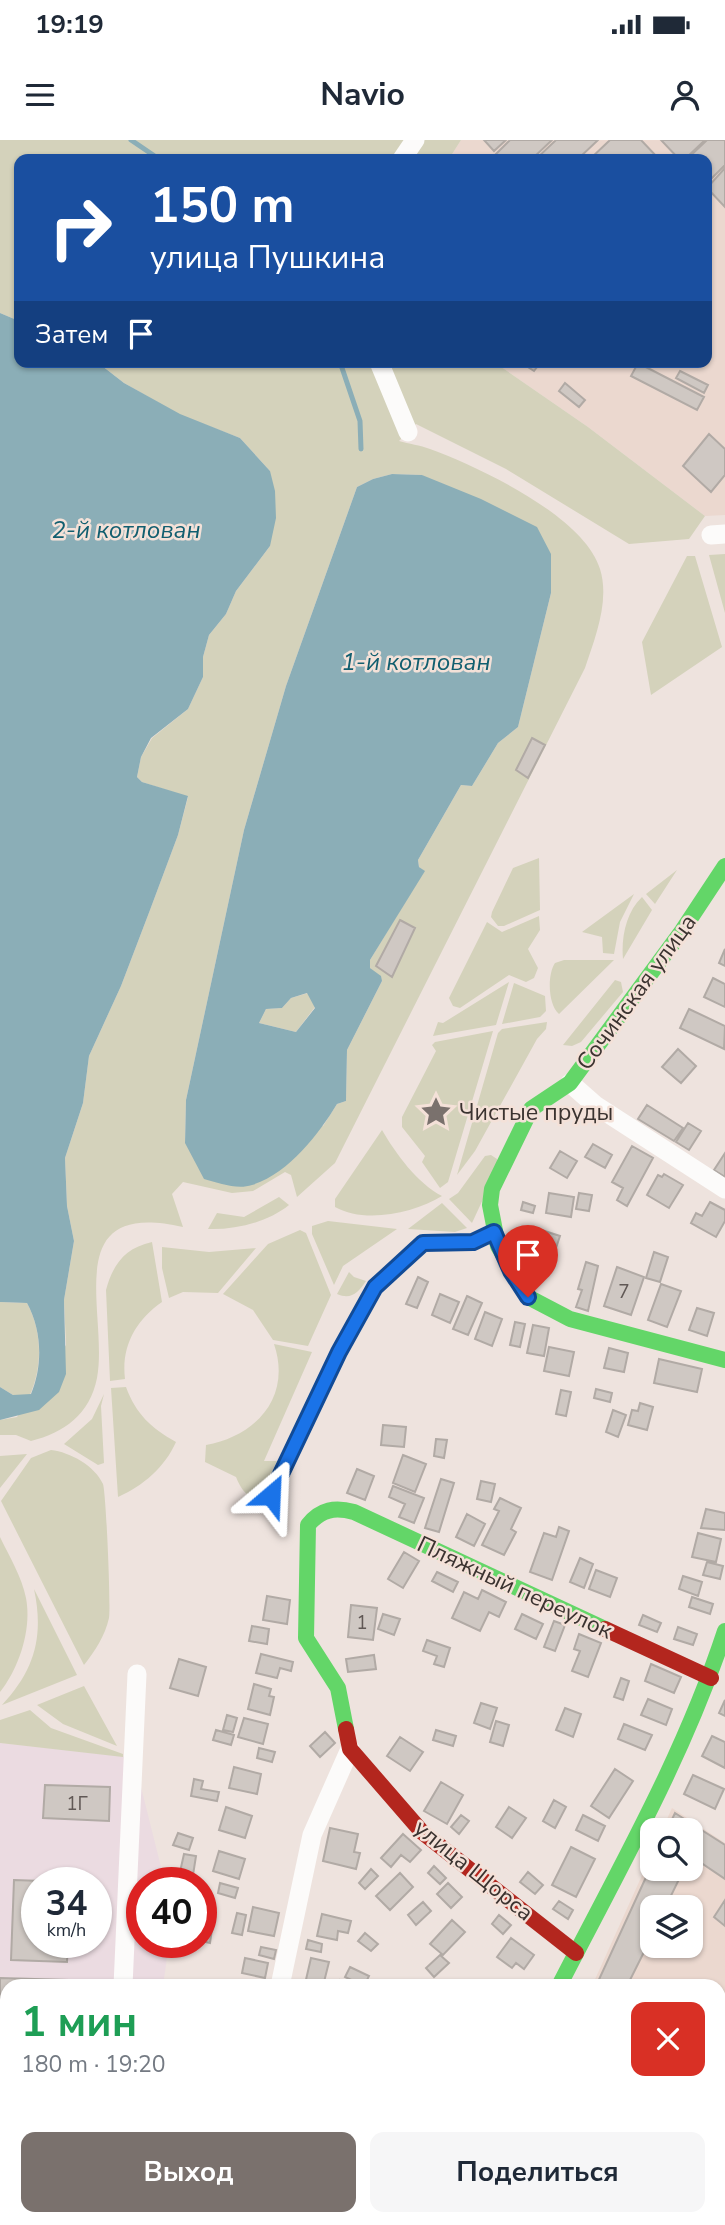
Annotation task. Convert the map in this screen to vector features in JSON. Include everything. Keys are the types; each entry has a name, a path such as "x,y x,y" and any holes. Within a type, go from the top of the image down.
{"street":[{"path":"381,368 408,432"},
{"name":"Сочинская улица","path":"496,1239 490,1197 531,1109 570,1083 682,931 725,866"},
{"name":"Сочинская улица","path":"570,1083 595,1105 725,1189"},
{"path":"271,1495 339,1352 375,1287 423,1243 496,1239 528,1297 570,1319 725,1360"},
{"name":"Пляжный переулок","path":"317,1513 329,1508 354,1512 711,1678"},
{"name":"улица Щорса","path":"317,1513 308,1525 306,1638 338,1688 350,1749 422,1832 576,1953"},
{"path":"563,1979 642,1831 711,1678 725,1631"},
{"path":"123,1979 137,1674"},
{"path":"282,1979 301,1900 312,1835 350,1749"}],"shaded area":[{"path":"0,140 461,140 452,154 14,154 14,319 0,313"},
{"path":"461,140 725,140 725,515 705,516 588,427 503,368 712,368 712,154 452,154"},
{"path":"105,368 503,368 588,427 705,516 689,539 629,544 506,469 416,424 399,441 430,449 501,481 552,512 574,530 590,549 600,569 603,594 600,619 585,668 335,1163 297,1197 291,1175 285,1172 253,1191 232,1193 183,1182 172,1194 183,1227 144,1223 118,1229 104,1245 97,1268 99,1352 94,1391 74,1420 54,1433 31,1441 16,1435 0,1435 0,1420 17,1417 66,1345 64,1300 74,1241 67,1206 65,1158 83,1103 89,1056 121,986 178,835 188,797 142,782 137,777 141,757 152,738 188,709 203,677 203,657 209,635 226,614 236,591 270,546 270,471 240,438 180,415 124,383","holes":["392,474 422,475 551,593 518,727 498,743 472,786 461,785 418,860 419,867 424,871 370,960 370,968 382,981 347,1050 346,1101 337,1104 323,1126 185,1143 186,1100 244,830 286,686 357,487"]},
{"path":"725,554 725,613 709,555"},
{"path":"687,556 695,556 722,647 651,695 642,642"},
{"path":"539,858 540,910 504,926 498,926 491,917 492,912 513,868"},
{"path":"677,870 655,904 646,894"},
{"path":"634,894 620,922 614,954 603,953 602,937 582,932"},
{"path":"642,897 652,910 623,959 626,926 632,910"},
{"path":"539,916 540,930 528,949 538,968 534,978 526,982 509,975 460,1008 453,1006 449,998 487,922 502,932"},
{"path":"564,960 614,960 559,1014 551,997 550,982 555,963"},
{"path":"615,980 621,982 623,992 581,1042 572,1046 563,1045"},
{"path":"509,982 496,1025 433,1036 438,1022 443,1023"},
{"path":"514,983 545,996 546,1011 540,1017 502,1024"},
{"path":"308,993 315,1007 296,1032 259,1023 266,1009 282,1008 291,998"},
{"path":"547,1022 546,1029 537,1039 475,1151 457,1175 498,1033 502,1029"},
{"path":"493,1031 448,1182 440,1188 422,1162 425,1156 402,1127 402,1117 436,1051 432,1045 435,1042"},
{"path":"382,1130 408,1167 424,1184 442,1196 418,1207 389,1214 360,1215 335,1207 335,1199"},
{"path":"491,1155 497,1159 497,1169 472,1223 449,1199 458,1193 485,1156"},
{"path":"279,1197 289,1205 271,1216 240,1226 208,1229 217,1213 244,1217"},
{"path":"442,1203 467,1228 455,1232 408,1229"},
{"path":"328,1221 397,1229 343,1266 334,1285 312,1234 312,1226"},
{"path":"300,1230 306,1233 331,1295 308,1346 273,1340 253,1310 223,1294 268,1244"},
{"path":"152,1242 162,1302 145,1317 132,1335 125,1356 125,1379 110,1381 106,1290 112,1272 122,1258 134,1248"},
{"path":"162,1247 209,1252 256,1248 218,1293 183,1292 169,1298 162,1268"},
{"path":"349,1272 366,1281 354,1294 337,1294"},
{"path":"0,1302 27,1303 36,1325 39,1360 30,1395 13,1395 0,1387"},
{"path":"274,1344 312,1352 264,1461 277,1461 260,1497 255,1497 245,1492 236,1477 205,1462 206,1445 240,1433 266,1411 274,1397 278,1381"},
{"path":"126,1387 145,1419 176,1442 166,1460 152,1475 118,1497 111,1388"},
{"path":"104,1394 101,1406 104,1463 98,1465 64,1444 92,1419"},
{"path":"51,1450 74,1457 88,1466 103,1484 109,1618 99,1643 84,1665 1,1501 31,1458"},
{"path":"27,1454 0,1488 0,1456"},
{"path":"0,1537 22,1582 27,1622 18,1660 0,1692"},
{"path":"34,1589 77,1675 2,1705 22,1679 34,1652 38,1622"},
{"path":"84,1686 117,1746 63,1724 37,1705"},
{"path":"30,1710 51,1728 123,1754 123,1757 0,1743 0,1720"},
{"path":"0,1743 138,1758 138,1775 161,1867 126,1867 126,1958 167,1958 164,1979 0,1979"},
{"path":"672,1808 687,1818 667,1818"},
{"path":"703,1828 725,1843 725,1979 595,1979 640,1880 703,1881"}],"water":[{"name":"2-й котлован","path":"0,313 14,319 14,368 105,368 124,383 180,414 240,438 270,471 275,491 276,518 270,546 236,591 226,614 209,635 203,657 203,677 188,709 151,738 141,757 137,777 142,782 188,796 178,835 150,910 121,986 89,1056 83,1103 65,1158 67,1206 74,1241 64,1300 66,1374 59,1392 39,1410 0,1420 0,1387 13,1395 31,1394 38,1371 39,1348 36,1325 27,1303 0,1302"},
{"name":"1-й котлован","path":"392,474 422,475 481,499 537,527 551,554 551,593 518,727 498,743 472,786 461,785 418,860 419,867 425,871 370,960 370,968 381,976 382,981 347,1050 346,1101 337,1104 312,1140 278,1172 252,1185 228,1185 204,1179 185,1143 186,1100 244,830 286,686 357,487","holes":["307,993 315,1008 296,1032 259,1023 266,1009 282,1008 291,998"]}],"building":[{"path":"484,140 506,140 494,151"},
{"path":"510,140 552,140 537,154 496,154"},
{"path":"556,140 598,140 583,154 541,154"},
{"path":"610,140 641,140 654,154 595,154"},
{"path":"661,140 705,140 690,154 674,154"},
{"path":"707,140 725,140 725,165 712,178 712,154 692,154"},
{"path":"725,168 725,207 712,193 712,182"},
{"path":"635,368 648,368 704,397 697,410 631,376"},
{"path":"680,371 708,385 704,393 676,378"},
{"path":"565,383 585,400 579,407 559,391"},
{"path":"709,434 725,449 725,475 711,492 683,466"},
{"path":"532,738 545,745 528,778 516,770"},
{"path":"400,920 415,928 392,977 376,966"},
{"path":"725,949 725,966 719,963"},
{"path":"713,978 725,984 725,1007 704,997"},
{"path":"689,1009 725,1026 724,1049 680,1028"},
{"path":"678,1049 696,1066 681,1083 662,1067"},
{"path":"647,1105 683,1128 674,1141 638,1119"},
{"path":"688,1123 701,1131 689,1150 676,1142"},
{"path":"593,1144 612,1155 605,1168 585,1157"},
{"path":"632,1146 653,1158 627,1206 617,1200 623,1188 612,1182"},
{"path":"560,1151 577,1161 567,1178 550,1168"},
{"path":"725,1153 725,1177 714,1170"},
{"path":"664,1174 683,1185 669,1208 647,1195 658,1175 662,1177"},
{"path":"549,1193 574,1197 571,1217 546,1213"},
{"path":"579,1193 592,1195 589,1211 576,1209"},
{"path":"523,1202 535,1206 533,1213 521,1210"},
{"path":"710,1202 725,1210 725,1221 716,1237 691,1223 696,1213 702,1216"},
{"path":"532,1227 560,1236 552,1260 524,1251"},
{"path":"654,1252 668,1257 660,1282 646,1278"},
{"path":"586,1262 598,1266 588,1311 576,1307 582,1290 578,1289"},
{"path":"617,1267 644,1277 631,1315 604,1306"},
{"path":"418,1277 428,1282 417,1308 406,1304"},
{"path":"661,1284 681,1291 667,1327 648,1320"},
{"path":"440,1294 459,1302 450,1323 432,1315"},
{"path":"467,1296 482,1303 468,1335 453,1329"},
{"path":"697,1308 714,1313 707,1336 689,1330"},
{"path":"485,1312 502,1319 492,1346 475,1339"},
{"path":"515,1322 525,1324 520,1347 510,1345"},
{"path":"533,1325 549,1328 544,1356 527,1353"},
{"path":"549,1347 574,1352 569,1376 544,1371"},
{"path":"609,1348 628,1353 624,1372 604,1368"},
{"path":"659,1359 702,1369 697,1392 654,1383"},
{"path":"596,1389 612,1393 610,1402 594,1398"},
{"path":"561,1390 571,1392 566,1416 556,1414"},
{"path":"640,1403 653,1407 647,1430 628,1425 632,1410 638,1411"},
{"path":"613,1410 626,1415 618,1437 606,1432"},
{"path":"383,1425 406,1427 404,1447 381,1445"},
{"path":"436,1439 447,1440 444,1458 434,1456"},
{"path":"403,1455 426,1464 415,1492 393,1483"},
{"path":"357,1469 374,1476 365,1500 347,1493"},
{"path":"441,1479 454,1483 439,1532 425,1528"},
{"path":"481,1481 495,1484 491,1502 477,1499"},
{"path":"393,1486 424,1498 414,1523 399,1517 405,1504 389,1497"},
{"path":"500,1498 521,1508 511,1529 516,1532 504,1555 482,1545 499,1511 494,1509"},
{"path":"706,1509 725,1513 725,1530 701,1528"},
{"path":"467,1514 485,1524 474,1546 456,1537"},
{"path":"559,1527 569,1531 552,1580 530,1572 544,1533 556,1537"},
{"path":"698,1533 721,1539 716,1562 692,1557"},
{"path":"404,1552 419,1561 403,1588 388,1579"},
{"path":"580,1558 593,1564 584,1588 570,1582"},
{"path":"707,1562 723,1566 720,1579 703,1575"},
{"path":"596,1570 617,1578 610,1597 589,1589"},
{"path":"437,1572 458,1582 453,1592 432,1581"},
{"path":"683,1576 702,1582 698,1596 679,1589"},
{"path":"482,1590 506,1602 499,1617 489,1612 480,1631 452,1618 464,1592 478,1599"},
{"path":"267,1596 290,1600 287,1624 263,1620"},
{"path":"692,1597 713,1604 710,1614 689,1607"},
{"path":"351,1605 377,1608 373,1640 348,1637"},
{"path":"383,1614 400,1619 394,1635 378,1629"},
{"path":"522,1614 543,1624 536,1639 515,1629"},
{"path":"643,1615 661,1623 657,1632 639,1625"},
{"path":"554,1621 565,1625 555,1651 544,1647"},
{"path":"252,1626 269,1629 267,1644 249,1641"},
{"path":"678,1627 697,1634 693,1645 674,1639"},
{"path":"579,1634 601,1643 588,1677 572,1671 580,1651 574,1649"},
{"path":"427,1640 450,1648 444,1667 434,1664 437,1656 423,1651"},
{"path":"261,1654 293,1662 291,1671 280,1668 277,1678 256,1673"},
{"path":"374,1655 376,1669 348,1672 346,1659"},
{"path":"179,1659 206,1667 198,1696 170,1688"},
{"path":"651,1664 681,1677 674,1693 645,1681"},
{"path":"621,1678 629,1681 623,1700 614,1697"},
{"path":"254,1684 271,1689 269,1696 274,1697 270,1715 248,1709"},
{"path":"648,1699 672,1709 666,1725 641,1715"},
{"path":"725,1700 725,1716 719,1713"},
{"path":"481,1703 497,1708 490,1729 474,1723"},
{"path":"565,1708 581,1714 573,1737 556,1730"},
{"path":"227,1715 237,1718 233,1732 223,1730"},
{"path":"244,1718 268,1724 263,1744 238,1737"},
{"path":"496,1721 509,1725 503,1746 490,1742"},
{"path":"624,1724 652,1735 645,1750 618,1739"},
{"path":"216,1730 234,1735 231,1745 213,1740"},
{"path":"436,1730 456,1736 453,1746 433,1740"},
{"path":"325,1732 335,1743 320,1757 310,1746"},
{"path":"712,1736 725,1742 725,1768 702,1756"},
{"path":"400,1737 423,1752 410,1771 387,1756"},
{"path":"259,1748 275,1752 272,1762 257,1758"},
{"path":"234,1767 261,1774 257,1794 229,1788"},
{"path":"615,1769 633,1781 609,1818 591,1806"},
{"path":"693,1775 724,1789 715,1809 684,1794"},
{"path":"194,1779 203,1781 201,1789 219,1792 217,1801 191,1796"},
{"path":"441,1782 463,1795 447,1824 424,1811"},
{"path":"45,1785 110,1787 109,1821 43,1818"},
{"path":"554,1800 566,1807 555,1828 543,1821"},
{"path":"226,1807 252,1816 245,1838 219,1830"},
{"path":"509,1807 526,1818 512,1838 496,1827"},
{"path":"461,1815 469,1821 459,1834 451,1827"},
{"path":"583,1815 605,1826 598,1841 576,1830"},
{"path":"330,1828 358,1834 354,1852 360,1853 356,1869 323,1861"},
{"path":"703,1831 725,1845 725,1879 703,1864"},
{"path":"178,1833 193,1838 189,1850 173,1845"},
{"path":"403,1834 421,1850 410,1862 401,1855 391,1867 381,1858"},
{"path":"571,1847 595,1859 576,1897 552,1885"},
{"path":"219,1851 245,1859 239,1879 217,1872 217,1867 214,1867"},
{"path":"184,1854 196,1856 194,1867 181,1867"},
{"path":"434,1866 446,1878 440,1884 428,1873"},
{"path":"371,1869 378,1876 365,1889 359,1883"},
{"path":"528,1872 543,1885 535,1894 520,1882"},
{"path":"400,1873 413,1887 390,1910 376,1896"},
{"path":"14,1880 21,1880 21,1958 67,1958 67,1962 11,1960"},
{"path":"644,1881 678,1881 671,1895 640,1895 641,1958 630,1979 599,1979"},
{"path":"220,1883 238,1888 235,1898 218,1893"},
{"path":"448,1883 462,1897 451,1908 437,1894"},
{"path":"725,1900 725,1926 714,1917"},
{"path":"559,1901 573,1910 568,1919 553,1909"},
{"path":"423,1902 431,1911 416,1925 408,1915"},
{"path":"253,1907 279,1913 274,1936 248,1931"},
{"path":"237,1913 246,1915 242,1935 232,1933"},
{"path":"322,1914 351,1921 348,1933 338,1931 337,1940 317,1936"},
{"path":"499,1915 511,1925 503,1934 492,1924"},
{"path":"452,1920 465,1932 443,1955 430,1944"},
{"path":"365,1933 378,1944 371,1951 358,1941"},
{"path":"511,1938 534,1955 524,1969 516,1963 512,1968 497,1957"},
{"path":"308,1940 322,1944 321,1952 306,1949"},
{"path":"261,1947 276,1950 274,1959 259,1955"},
{"path":"440,1955 449,1963 434,1977 426,1968"},
{"path":"245,1958 268,1963 265,1978 242,1973"},
{"path":"311,1958 329,1962 325,1979 306,1979"},
{"path":"350,1967 369,1976 368,1979 345,1977"}],"waterway":[{"path":"131,140 152,154"},
{"path":"342,368 360,421 361,449"}],"traffic: fast":[{"path":"725,866 682,931 570,1083 531,1109 492,1189 490,1205 498,1246 528,1297 570,1319 725,1360"},
{"path":"271,1495 339,1352 375,1287 423,1243 473,1242 494,1232"},
{"path":"346,1729 338,1688 306,1638 308,1525 323,1513 335,1510 354,1512 605,1629"},
{"path":"563,1979 670,1767 709,1677 725,1631"}],"traffic: jam":[{"path":"605,1629 711,1678"},
{"path":"346,1729 350,1749 422,1832 576,1953"}],"place":[{"name":"Чистые пруды","path":"436,1112"}],"route":[{"path":"271,1495 339,1352 375,1287 423,1243 473,1242 494,1232 495,1240 511,1271 528,1297"}]}
